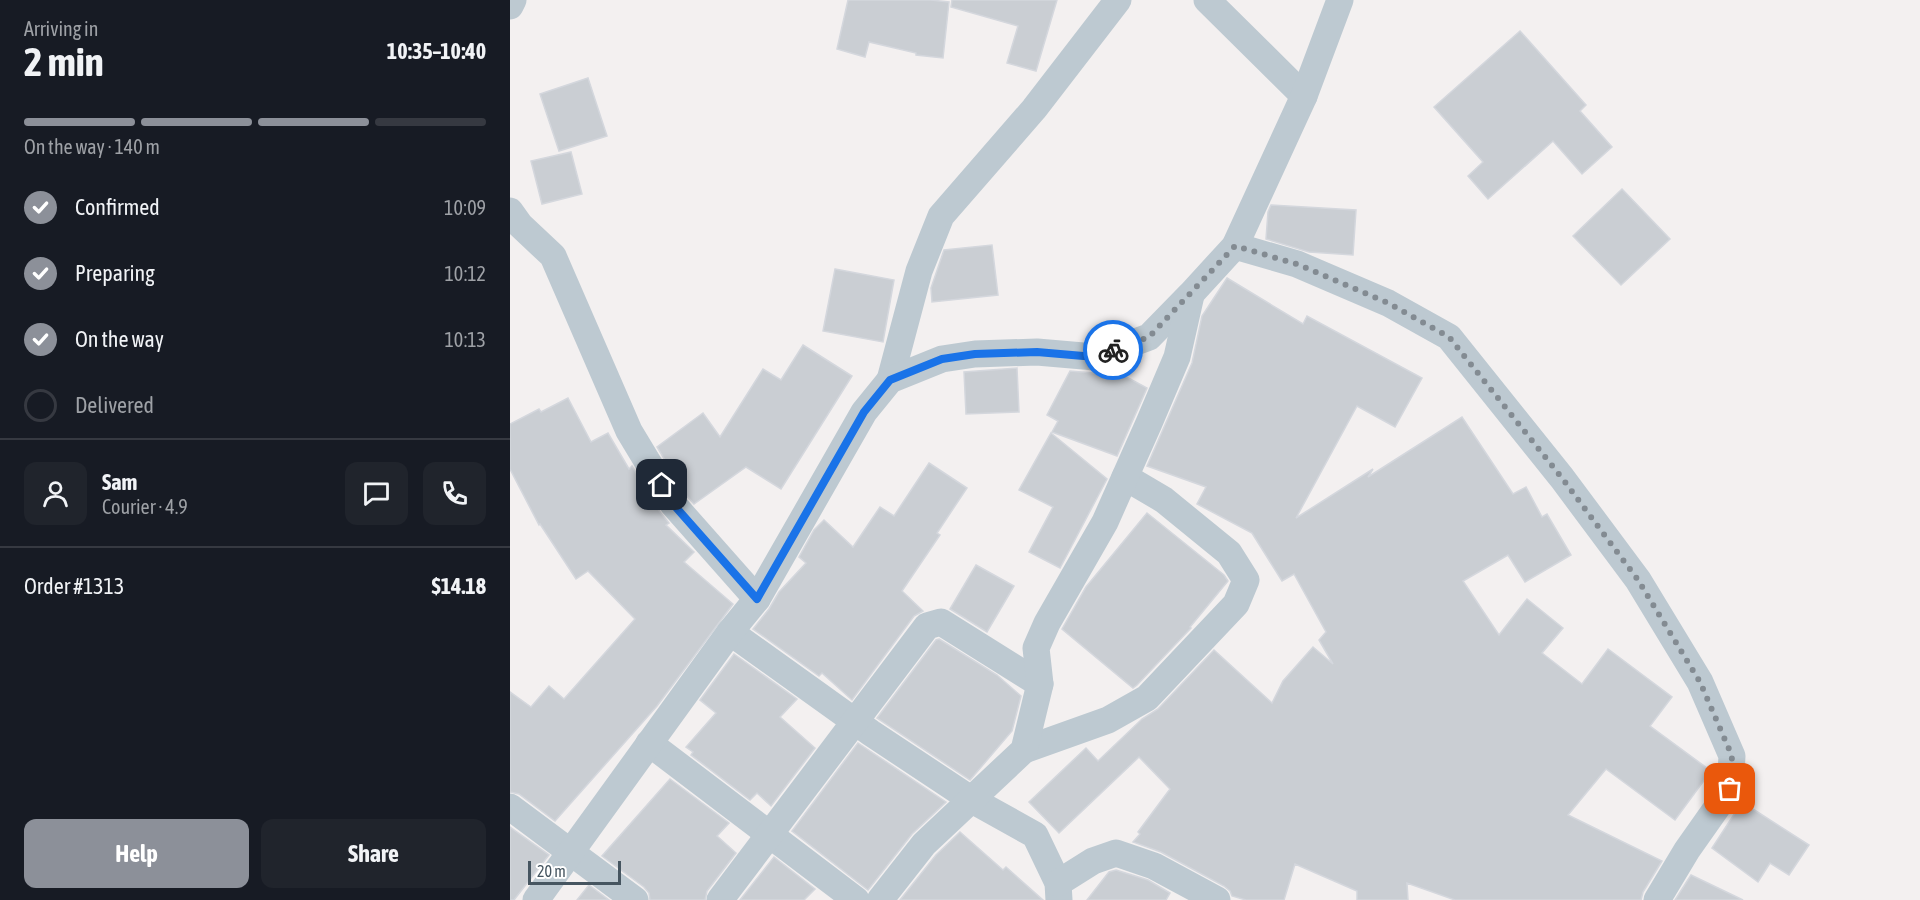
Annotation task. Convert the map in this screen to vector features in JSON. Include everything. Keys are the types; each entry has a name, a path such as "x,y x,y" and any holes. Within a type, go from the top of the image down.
{"street":[{"path":"510,6 513,0"},
{"path":"536,900 730,632 757,599 864,412 890,380 919,272 942,216 1034,109 1118,0"},
{"path":"1207,0 1304,96"},
{"path":"890,380 942,359 975,354 1037,352 1095,357 1149,337 1235,246 1304,96 1340,0"},
{"path":"510,211 520,225 553,256 629,431 673,504 757,599"},
{"path":"1235,246 1297,264 1388,303 1449,337 1562,478 1638,580 1700,682 1732,756 1730,789 1687,850 1657,900"},
{"path":"1024,750 1040,684 1036,648 1047,624 1105,522 1125,477 1177,357 1191,294"},
{"path":"880,900 924,844 1024,750 1108,720 1147,698 1236,604 1246,580 1229,552 1164,500 1125,477"},
{"path":"720,900 927,626 941,622 1040,684"},
{"path":"730,632 855,721 972,800 1035,835 1058,892 1094,861 1116,853 1154,866 1217,900"},
{"path":"650,743 856,900"},
{"path":"510,807 635,900"}],"building":[{"path":"848,0 949,2 943,58 916,55 916,53 869,42 865,57 837,49"},
{"path":"952,0 1057,0 1036,71 1007,63 1018,26 951,7"},
{"path":"1520,31 1586,105 1580,111 1612,147 1582,174 1553,141 1488,199 1468,176 1483,162 1434,107"},
{"path":"588,78 607,136 559,151 540,94"},
{"path":"571,152 582,194 542,204 531,161"},
{"path":"1622,189 1670,239 1621,285 1573,236"},
{"path":"1271,205 1356,210 1353,255 1309,252 1266,239 1268,212"},
{"path":"992,245 998,295 932,302 931,288 944,250"},
{"path":"835,269 894,280 883,342 823,331"},
{"path":"1227,278 1303,324 1307,316 1422,378 1395,427 1357,406 1296,518 1373,469 1368,477 1462,417 1513,494 1526,487 1542,517 1547,514 1571,555 1525,582 1508,555 1463,581 1499,635 1527,599 1563,628 1542,653 1582,684 1608,649 1672,697 1650,726 1711,771 1675,820 1606,769 1568,815 1662,861 1643,892 1641,900 1455,900 1407,883 1408,900 1357,900 1357,891 1295,864 1284,900 1246,900 1232,896 1224,886 1161,852 1133,842 1170,789 1139,757 1059,833 1029,802 1086,748 1098,761 1142,719 1158,709 1214,650 1272,703 1283,681 1313,647 1333,664 1319,640 1326,632 1294,574 1282,581 1252,533 1197,504 1206,487 1147,466 1192,363 1202,316"},
{"path":"803,345 852,376 781,489 746,467 694,504 686,495 657,447 703,413 720,437 763,369 781,380"},
{"path":"1017,368 1019,412 966,414 964,372"},
{"path":"1110,368 1147,388 1117,456 1052,432 1058,421 1047,415 1070,371 1094,373"},
{"path":"568,398 591,442 608,433 629,469 632,466 669,523 666,525 694,552 684,562 733,604 657,706 555,821 519,794 510,792 510,692 531,707 549,686 564,699 635,619 588,571 576,579 539,525 510,469 510,424 539,409 541,412"},
{"path":"1051,433 1107,479 1060,568 1029,552 1053,507 1019,490"},
{"path":"929,463 967,488 937,533 940,535 902,591 923,611 914,616 852,700 822,673 819,676 753,629 779,592 806,563 799,557 814,530 824,520 853,547 880,507 894,516"},
{"path":"1147,513 1224,575 1228,581 1191,628 1133,688 1062,629 1086,587"},
{"path":"976,565 1014,586 987,632 950,609"},
{"path":"939,639 997,675 1021,696 1012,731 970,780 877,718"},
{"path":"734,654 797,699 780,717 815,748 771,806 757,793 750,800 691,755 693,752 686,747 716,713 700,700"},
{"path":"858,743 946,802 912,834 868,890 792,831"},
{"path":"670,779 729,823 717,836 736,853 707,891 705,900 650,900 649,893 644,887 602,856"},
{"path":"1742,802 1809,845 1789,875 1770,863 1758,882 1712,848"},
{"path":"510,827 549,855 514,900 510,900"},
{"path":"960,832 1003,870 1006,867 1043,900 900,900 936,855"},
{"path":"774,857 815,889 804,900 740,900"},
{"path":"1116,870 1148,880 1170,893 1166,900 1087,900 1109,872"},
{"path":"1691,875 1743,900 1675,900"},
{"path":"589,885 609,900 577,900"}],"way so far":[{"path":"1113,350 1149,337 1235,246 1297,264 1388,303 1449,337 1562,478 1638,580 1700,682 1732,756 1730,789"}],"route":[{"path":"662,485 673,504 757,599 864,412 890,380 942,359 975,354 1037,352 1095,357 1113,350"}]}
